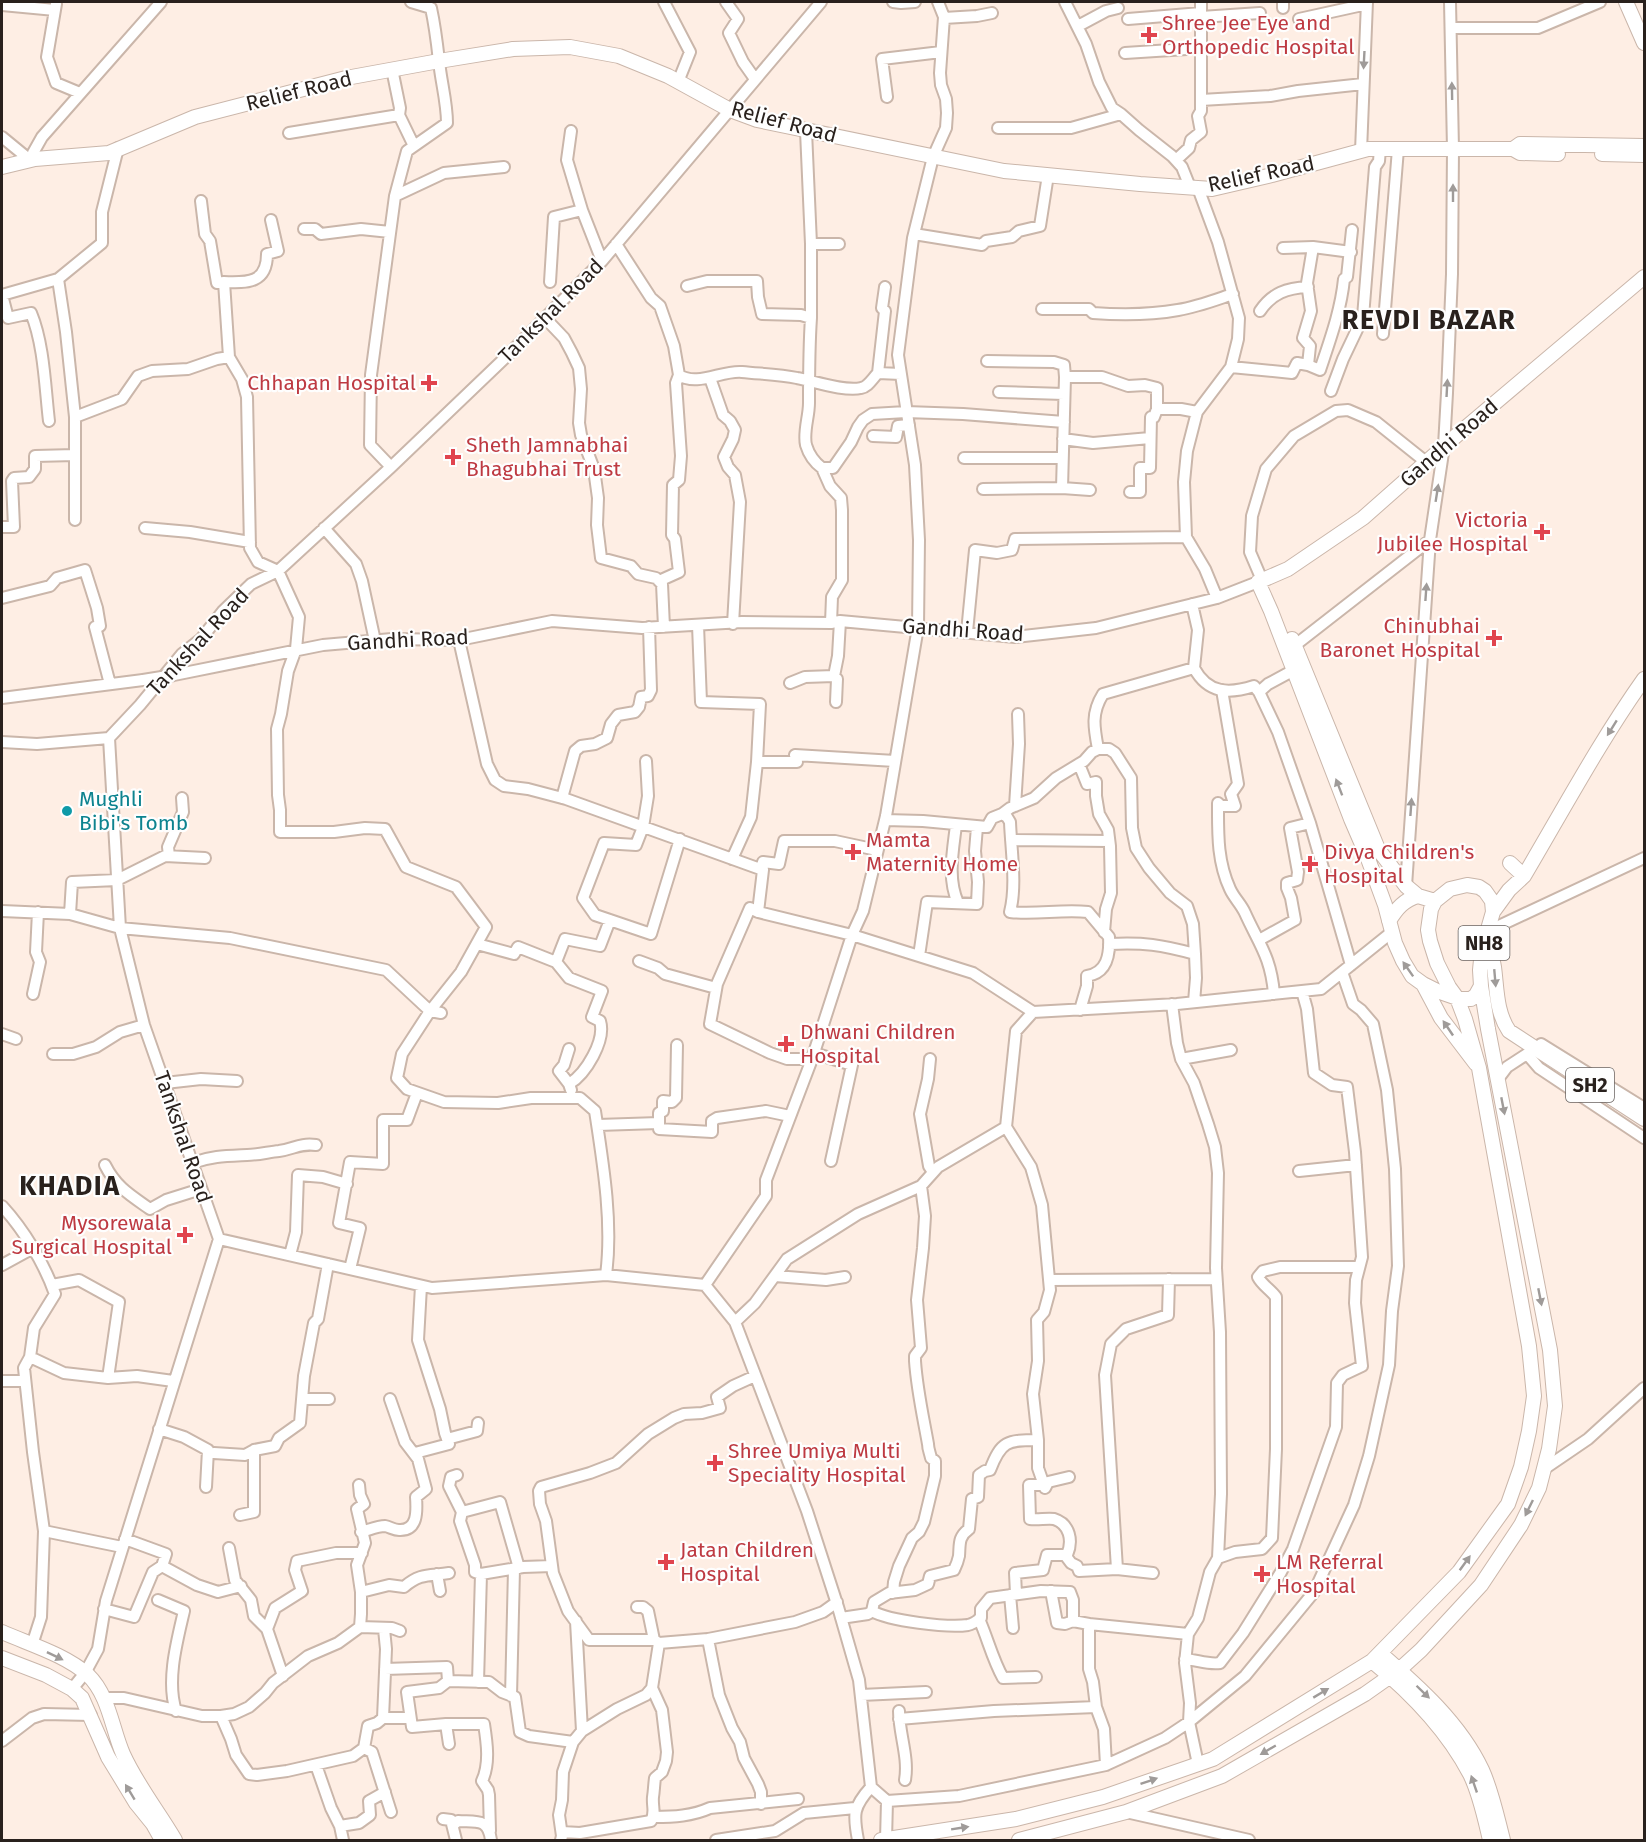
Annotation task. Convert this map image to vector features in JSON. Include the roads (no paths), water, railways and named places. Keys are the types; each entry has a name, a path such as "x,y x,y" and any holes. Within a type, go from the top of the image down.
{"main road":[{"path":"1626,2 1644,43"},
{"name":"Relief Road","path":"2,166 33,160 109,153 195,117 346,78 513,49 570,47 619,56 678,82 730,110 758,120 1004,171 1140,184 1212,189 1361,151 1380,149 1513,148 1520,144 1644,146"},
{"name":"Relief Road","path":"1513,148 1520,153 1644,155"},
{"name":"Gandhi Road","path":"1262,580 1288,569 1363,518 1444,446 1644,277"},
{"path":"1262,580 1294,646 1378,849 1406,886 1418,896 1435,901"},
{"path":"881,1840 1016,1819 1103,1797 1213,1759 1376,1657 1459,1572 1508,1504 1521,1467 1529,1431 1533,1396 1529,1346 1479,1068 1466,1019 1457,998 1423,984 1412,976 1402,961 1367,856 1294,670 1262,580"},
{"path":"1493,912 1509,890 1524,876 1644,679"},
{"path":"1510,862 1524,876"},
{"name":"NH8","path":"1467,885 1479,887 1492,901 1493,912 1486,932 1480,970 1481,986 1471,999 1457,998 1444,977 1430,941 1429,917 1435,901 1450,889 1467,885"},
{"path":"1391,927 1395,910 1403,903 1418,896"},
{"path":"1466,1019 1488,1029 1506,1031 1498,1002 1494,967 1486,932"},
{"path":"1423,984 1441,1018 1479,1068"},
{"path":"1021,1840 1126,1812 1222,1776 1365,1694 1395,1673 1421,1650 1481,1585 1521,1525 1539,1488 1549,1449 1555,1406 1550,1350 1481,986"},
{"name":"SH2","path":"1506,1031 1532,1052 1644,1119"},
{"path":"2,1632 58,1656 86,1673 93,1680 103,1698 123,1754 146,1797 175,1840"},
{"path":"1376,1657 1428,1697 1460,1735 1482,1770 1503,1840"},
{"path":"2,1658 46,1675 72,1689 82,1698 108,1756 136,1803 153,1824 162,1840"},
{"path":"1395,1673 1450,1742 1471,1775 1490,1840"}],"street":[{"path":"33,160 33,153 42,137 161,2"},
{"path":"391,467 370,445 371,375 395,196 407,151 447,123 438,44 431,8 411,2"},
{"path":"664,2 690,52 678,82"},
{"path":"726,2 738,19 729,33 743,62 755,79"},
{"name":"Tankshal Road","path":"219,1239 144,1025 120,928 109,738 182,654 201,639 224,611 251,584 278,571 391,467 602,261 821,2"},
{"path":"894,2 915,2"},
{"path":"705,1285 766,1196 766,1180 813,1056 862,911 885,820 918,627 919,540 915,465 898,355 914,234 933,157 946,128 946,99 941,85 944,18 938,2"},
{"path":"1065,2 1078,26 1099,82 1112,108 1176,159 1182,167 1218,242 1233,294 1239,318 1238,339 1231,367 1197,412 1187,451 1184,482 1186,537 1205,569 1217,598"},
{"path":"1406,886 1430,540 1444,446 1452,274 1453,149 1450,2"},
{"path":"1451,28 1538,28 1600,2"},
{"path":"1299,18 1367,3 1361,151"},
{"path":"8,5 55,7 46,57 56,82 80,93"},
{"path":"1078,26 1106,11 1118,8"},
{"path":"1128,19 1201,10 1260,13"},
{"path":"1176,159 1189,148 1191,140 1202,132 1198,116 1202,111 1201,10"},
{"path":"944,18 992,13"},
{"path":"1125,53 1202,48"},
{"path":"887,97 882,59 941,52"},
{"path":"392,69 400,108 399,115 414,146"},
{"path":"1201,100 1270,96 1363,84"},
{"path":"998,128 1071,128 1121,114"},
{"path":"289,133 399,115"},
{"path":"571,131 567,160 582,210 602,261"},
{"path":"806,131 811,244 810,368 806,442 810,455 822,468 830,486 841,498 842,580 832,597 838,656 834,676 837,679 836,702"},
{"path":"2,137 33,160"},
{"path":"49,421 40,344 35,322 31,313 8,318 2,295 58,279 102,243 102,212 118,148"},
{"path":"1331,391 1363,317 1375,167 1380,161 1380,149"},
{"path":"1383,334 1398,149"},
{"path":"395,196 444,173 504,167"},
{"path":"914,234 982,245 986,241 1012,237 1019,231 1040,226 1048,175"},
{"path":"201,201 205,234 210,241 217,283 246,283 261,275 267,266 267,254 278,251 271,220"},
{"path":"550,282 554,217 582,210"},
{"path":"304,229 315,229 321,234 361,229 390,232"},
{"path":"1231,367 1292,373 1297,363 1308,364 1320,370 1343,295 1344,279 1347,277 1351,252 1352,230"},
{"path":"616,244 651,298 660,306 674,346 679,375 676,383 681,456 679,480 673,485 672,535 675,539 679,572 659,581"},
{"path":"811,244 839,244"},
{"path":"1283,248 1351,252"},
{"path":"1308,364 1310,346 1303,338 1311,310 1308,287 1313,248"},
{"path":"58,279 75,417 75,520"},
{"path":"687,286 708,281 757,281 762,314 801,315 811,318"},
{"path":"224,282 229,357 242,378 247,397 252,554 258,562 278,571 299,617 296,649 288,671 277,729 280,832 385,829 406,867 456,887 486,927 436,1012 402,1054 397,1078 407,1089 444,1102 498,1103 531,1098 580,1098 596,1111 603,1150 609,1253 606,1275"},
{"path":"679,375 685,379 710,378 739,372 797,378 859,389 866,386 878,373 885,310 882,308 885,287"},
{"path":"1260,311 1274,295 1290,288 1308,287"},
{"path":"1042,309 1089,309 1093,313 1120,315 1155,313 1179,310 1233,294"},
{"path":"545,318 564,338 579,368 581,389 579,423 581,435 594,469 601,558 631,566 638,574 656,578 662,584 664,627"},
{"path":"75,417 122,399 138,376 152,371 188,369 229,357"},
{"path":"987,361 1054,362 1064,365 1062,488"},
{"path":"878,373 901,374"},
{"path":"1065,377 1102,377 1128,386 1145,385 1156,388 1156,409 1154,417 1151,417 1150,468 1140,468 1140,492 1130,492"},
{"path":"710,378 723,415 735,430 733,440 724,457 728,467 735,475 740,502 733,624"},
{"path":"999,392 1064,394"},
{"path":"1156,409 1181,409 1197,412"},
{"path":"1262,580 1250,552 1252,516 1266,469 1294,436 1336,411 1348,410 1376,422 1426,462"},
{"path":"822,468 833,468 837,464 862,420 872,414 906,412 1064,422"},
{"path":"873,436 896,437 898,426 909,425"},
{"path":"1063,439 1093,443 1150,438"},
{"path":"2,527 14,527 12,481 14,478 29,477 36,469 35,456 75,455"},
{"path":"964,458 1062,458"},
{"path":"983,489 1090,490"},
{"path":"145,528 190,532 250,542"},
{"path":"324,528 356,564 375,641"},
{"path":"967,632 975,550 997,553 1012,550 1015,539 1186,537"},
{"path":"1294,646 1430,540"},
{"path":"2,598 50,586 57,578 86,570 97,608 100,626 95,627 110,684 2,698"},
{"name":"Gandhi Road","path":"110,684 174,675 323,645 375,641 459,640 552,621 649,627 742,622 835,622 918,627 1015,637 1096,628 1217,598 1262,580"},
{"path":"72,1689 86,1673 98,1649 104,1609 123,1543 219,1239 432,1288 606,1275 705,1285 735,1322 807,1510 837,1602 861,1695 871,1786 887,1801 958,1796 1106,1765 1166,1738 1190,1722 1245,1676 1314,1592 1354,1505 1370,1456 1389,1365 1392,1311 1398,1266 1395,1169 1387,1090 1373,1024 1353,1004 1347,969 1310,823 1278,732 1254,686 1239,691 1222,690 1203,682 1194,668 1198,630 1192,604"},
{"path":"698,625 701,702 759,704 757,762 751,817 732,859"},
{"path":"562,798 575,751 581,746 596,744 607,738 611,724 618,714 635,712 639,707 641,697 648,696 651,690 649,627"},
{"path":"459,640 488,764 495,780 504,786 528,789 562,798 761,869"},
{"path":"1098,749 1094,729 1095,706 1103,694 1194,668"},
{"path":"1258,692 1294,670"},
{"path":"790,683 805,677 834,676"},
{"path":"1222,690 1238,784 1231,794 1235,806 1221,806 1218,803 1221,864 1230,890 1265,951 1271,969 1274,994"},
{"path":"1015,806 1019,744 1018,714"},
{"path":"2,742 37,744 109,738"},
{"path":"885,820 987,827 992,818 1034,798 1056,778 1079,764 1092,752 1098,749 1110,749 1131,778 1132,828 1136,848 1170,893 1187,906 1193,924 1196,978 1194,1002"},
{"path":"757,762 797,762 795,756 895,761"},
{"path":"646,761 648,796 643,827 636,845 604,843 583,898 595,915 651,934 680,839"},
{"path":"1079,764 1088,784 1096,782 1099,814 1108,830 1110,841 1111,892 1106,909 1104,932"},
{"path":"169,856 168,847 183,812 182,798"},
{"path":"1002,814 1010,822 1012,904 1010,912 1064,910 1088,912 1109,937 1102,970 1096,975 1087,976 1087,986 1080,1010"},
{"path":"1259,940 1294,920 1287,883 1298,880 1299,872 1290,828 1310,823"},
{"path":"956,825 951,878 958,903"},
{"path":"919,956 927,902 977,904 978,882 975,851 977,827"},
{"path":"1011,840 1110,841"},
{"path":"758,912 763,862 779,864 784,841 835,841 877,850"},
{"path":"70,914 72,882 117,880 165,856 205,858"},
{"path":"1486,932 1644,858"},
{"path":"831,1161 852,1065 813,1056 787,1059 710,1024 716,988 750,908 758,912 852,935 973,973 1033,1012 1172,1004 1321,989 1347,969 1391,927"},
{"path":"2,911 70,914 120,928 230,938 386,970 436,1012"},
{"path":"33,994 40,962 36,952 38,912"},
{"path":"556,962 565,939 600,946 610,920"},
{"path":"1109,944 1141,943 1195,954"},
{"path":"477,944 514,954 518,947 556,962 569,978 602,991 592,1017 600,1021 602,1028 596,1048 588,1067 577,1080 569,1084"},
{"path":"639,961 658,968 665,974 716,988"},
{"path":"1185,1659 1220,1664 1281,1572 1293,1548 1336,1427 1337,1383 1343,1375 1362,1366 1355,1304 1362,1257 1356,1166 1347,1087 1332,1085 1314,1073 1307,1009 1302,991"},
{"path":"1172,1004 1176,1043 1181,1059 1194,1083 1215,1147 1218,1173 1216,1279 1220,1343 1221,1494 1218,1558 1210,1572 1198,1618 1188,1634 1185,1659 1190,1722 1198,1764"},
{"path":"1033,1012 1016,1031 1006,1127 1031,1167 1042,1205 1050,1290 1044,1312 1036,1320 1038,1361 1033,1394 1038,1440 1038,1468 1043,1485"},
{"path":"52,1054 73,1054 96,1047 120,1032 144,1025"},
{"path":"1506,1031 1526,1035 1644,1108"},
{"path":"2,1034 16,1039"},
{"path":"677,1045 676,1098 672,1101 663,1101 663,1111 659,1113 659,1129 712,1132 712,1121 717,1118 766,1111 790,1116"},
{"path":"569,1049 564,1065 559,1071 569,1084 573,1098"},
{"path":"1181,1059 1231,1050"},
{"path":"1498,1079 1507,1067 1532,1052 1539,1068 1644,1138"},
{"path":"930,1059 920,1114 929,1166 933,1172"},
{"path":"165,1083 201,1079 237,1081"},
{"path":"350,1269 360,1228 339,1223 350,1162 383,1164 383,1120 408,1120 417,1093"},
{"path":"598,1125 659,1123"},
{"path":"735,1322 755,1303 787,1259 803,1247 858,1214 921,1186 938,1167 1006,1127"},
{"path":"192,1163 210,1156 249,1155 304,1144 316,1145"},
{"path":"105,1165 112,1180 150,1209 166,1200 201,1189"},
{"path":"1299,1171 1356,1166"},
{"path":"290,1255 296,1232 298,1175 323,1177 347,1184"},
{"path":"893,1593 899,1566 912,1538 919,1532 924,1522 935,1476 935,1461 931,1458 928,1448 924,1415 918,1398 915,1361 915,1356 921,1348 917,1299 925,1216 921,1186"},
{"path":"2,1206 33,1248 55,1294 34,1328 30,1357 24,1368 44,1531 41,1617 32,1645"},
{"path":"2,1265 33,1248"},
{"path":"214,1453 245,1455 254,1450 275,1446 279,1438 300,1423 304,1376 328,1264"},
{"path":"1218,1558 1234,1552 1263,1549 1272,1538 1276,1449 1276,1297 1258,1277 1263,1271 1280,1268 1359,1267"},
{"path":"775,1276 826,1280 845,1277"},
{"path":"1117,1569 1105,1375 1111,1344 1126,1329 1168,1315 1169,1279"},
{"path":"1049,1280 1216,1279"},
{"path":"52,1285 79,1280 118,1302 108,1378"},
{"path":"415,1453 449,1444 418,1340 421,1286"},
{"path":"30,1357 64,1373 108,1378 137,1376 173,1382"},
{"path":"755,1376 733,1386 717,1397 720,1408 702,1413 684,1414 661,1425 616,1463 541,1487 540,1504 546,1521 553,1574 568,1611 589,1640 657,1642 708,1639 795,1622 823,1612 837,1602"},
{"path":"2,1381 25,1381"},
{"path":"1544,1469 1588,1439 1644,1388"},
{"path":"302,1399 328,1399"},
{"path":"362,1532 388,1526 397,1530 406,1530 415,1522 416,1497 426,1489 415,1453 405,1442 390,1399"},
{"path":"447,1439 477,1431 478,1423"},
{"path":"159,1429 184,1437 208,1450 206,1487"},
{"path":"872,1611 874,1602 889,1593 915,1590 928,1584 930,1576 954,1570 958,1556 958,1543 969,1529 972,1499 978,1497 979,1475 990,1470 1003,1445 1023,1440 1038,1440"},
{"path":"240,1515 254,1512 254,1450"},
{"path":"457,1475 451,1477 449,1486 462,1512 459,1521 475,1565 475,1572 481,1574 516,1568 552,1566"},
{"path":"1013,1628 1015,1573 1043,1570 1047,1555 1067,1555 1070,1549 1070,1537 1065,1525 1053,1519 1030,1519 1029,1485 1043,1485 1044,1488 1048,1482 1069,1477"},
{"path":"359,1485 364,1504 357,1509 365,1543 357,1565 361,1592 360,1627"},
{"path":"462,1512 500,1502 516,1568 511,1696"},
{"path":"44,1531 123,1543 166,1554 162,1566 153,1572 134,1617 104,1609"},
{"path":"229,1548 235,1580 251,1600 254,1616 267,1629 283,1676"},
{"path":"267,1629 275,1608 302,1591 295,1570 297,1561 336,1553 362,1553"},
{"path":"1065,1555 1079,1571 1117,1569 1153,1573"},
{"path":"162,1566 197,1585 218,1592 241,1586"},
{"path":"361,1592 389,1585 404,1587 414,1578 426,1574 449,1573"},
{"path":"437,1574 440,1591"},
{"path":"478,1682 481,1574"},
{"path":"872,1611 878,1615 904,1620 971,1625 981,1618 981,1609 990,1598 1051,1591 1070,1592 1073,1600 1073,1621"},
{"path":"1051,1591 1057,1623 1065,1624 1073,1621 1188,1634"},
{"path":"158,1600 184,1611 175,1653 172,1699 176,1711"},
{"path":"637,1607 643,1607 648,1611 657,1642 652,1688 662,1710 667,1752 662,1772 656,1778 654,1787 654,1817"},
{"path":"841,1618 861,1616 872,1611"},
{"path":"979,1619 987,1636 990,1651 1003,1678 1036,1677"},
{"path":"576,1620 582,1731"},
{"path":"1089,1624 1089,1669 1096,1707 1104,1729 1106,1765"},
{"path":"103,1698 124,1698 202,1716 234,1714 249,1707 273,1683 308,1656 338,1644 360,1627 392,1628 400,1631"},
{"path":"383,1718 384,1629"},
{"path":"708,1639 719,1695 740,1742 744,1758 758,1784 761,1792 760,1804"},
{"path":"385,1669 447,1666 448,1681"},
{"path":"491,1836 488,1790 482,1781 488,1756 485,1721 412,1728 409,1718 408,1692 439,1688 448,1681 489,1682 515,1697 520,1732 529,1736 573,1742"},
{"path":"652,1688 646,1695 617,1709 582,1731 573,1742 562,1772 560,1837 651,1821 654,1817 676,1817 699,1813 710,1808 798,1799"},
{"path":"861,1695 926,1692"},
{"path":"905,1780 905,1758 899,1715 1096,1707"},
{"path":"2,1741 32,1718 44,1714 91,1715"},
{"path":"220,1716 236,1755 249,1774 257,1775 287,1771 353,1756 364,1748 368,1726 383,1718 409,1718"},
{"path":"446,1724 449,1744"},
{"path":"364,1748 372,1752 391,1812"},
{"path":"316,1765 340,1826 343,1840"},
{"path":"858,1840 854,1821 855,1808 871,1786"},
{"path":"340,1826 359,1823 370,1815 369,1802 385,1792"},
{"path":"886,1840 887,1801"},
{"path":"716,1840 774,1831 804,1813 855,1808"},
{"path":"1126,1812 1249,1840"},
{"path":"456,1840 448,1822 480,1822 486,1824 491,1836"}],"place":[{"name":"Shree Jee Eye and Orthopedic Hospital","path":"1149,35"},
{"name":"Chhapan Hospital","path":"429,383"},
{"name":"Sheth Jamnabhai Bhagubhai Trust","path":"453,457"},
{"name":"Victoria Jubilee Hospital","path":"1542,532"},
{"name":"Chinubhai Baronet Hospital","path":"1494,638"},
{"name":"Mughli Bibi's Tomb","path":"67,811"},
{"name":"Mamta Maternity Home","path":"853,852"},
{"name":"Divya Children's Hospital","path":"1310,864"},
{"name":"Dhwani Children Hospital","path":"786,1044"},
{"name":"Mysorewala Surgical Hospital","path":"185,1235"},
{"name":"Shree Umiya Multi Speciality Hospital","path":"715,1463"},
{"name":"Jatan Children Hospital","path":"666,1562"},
{"name":"LM Referral Hospital","path":"1262,1574"}],"district":[{"name":"REVDI BAZAR","path":"1429,320"},
{"name":"KHADIA","path":"70,1186"}]}
